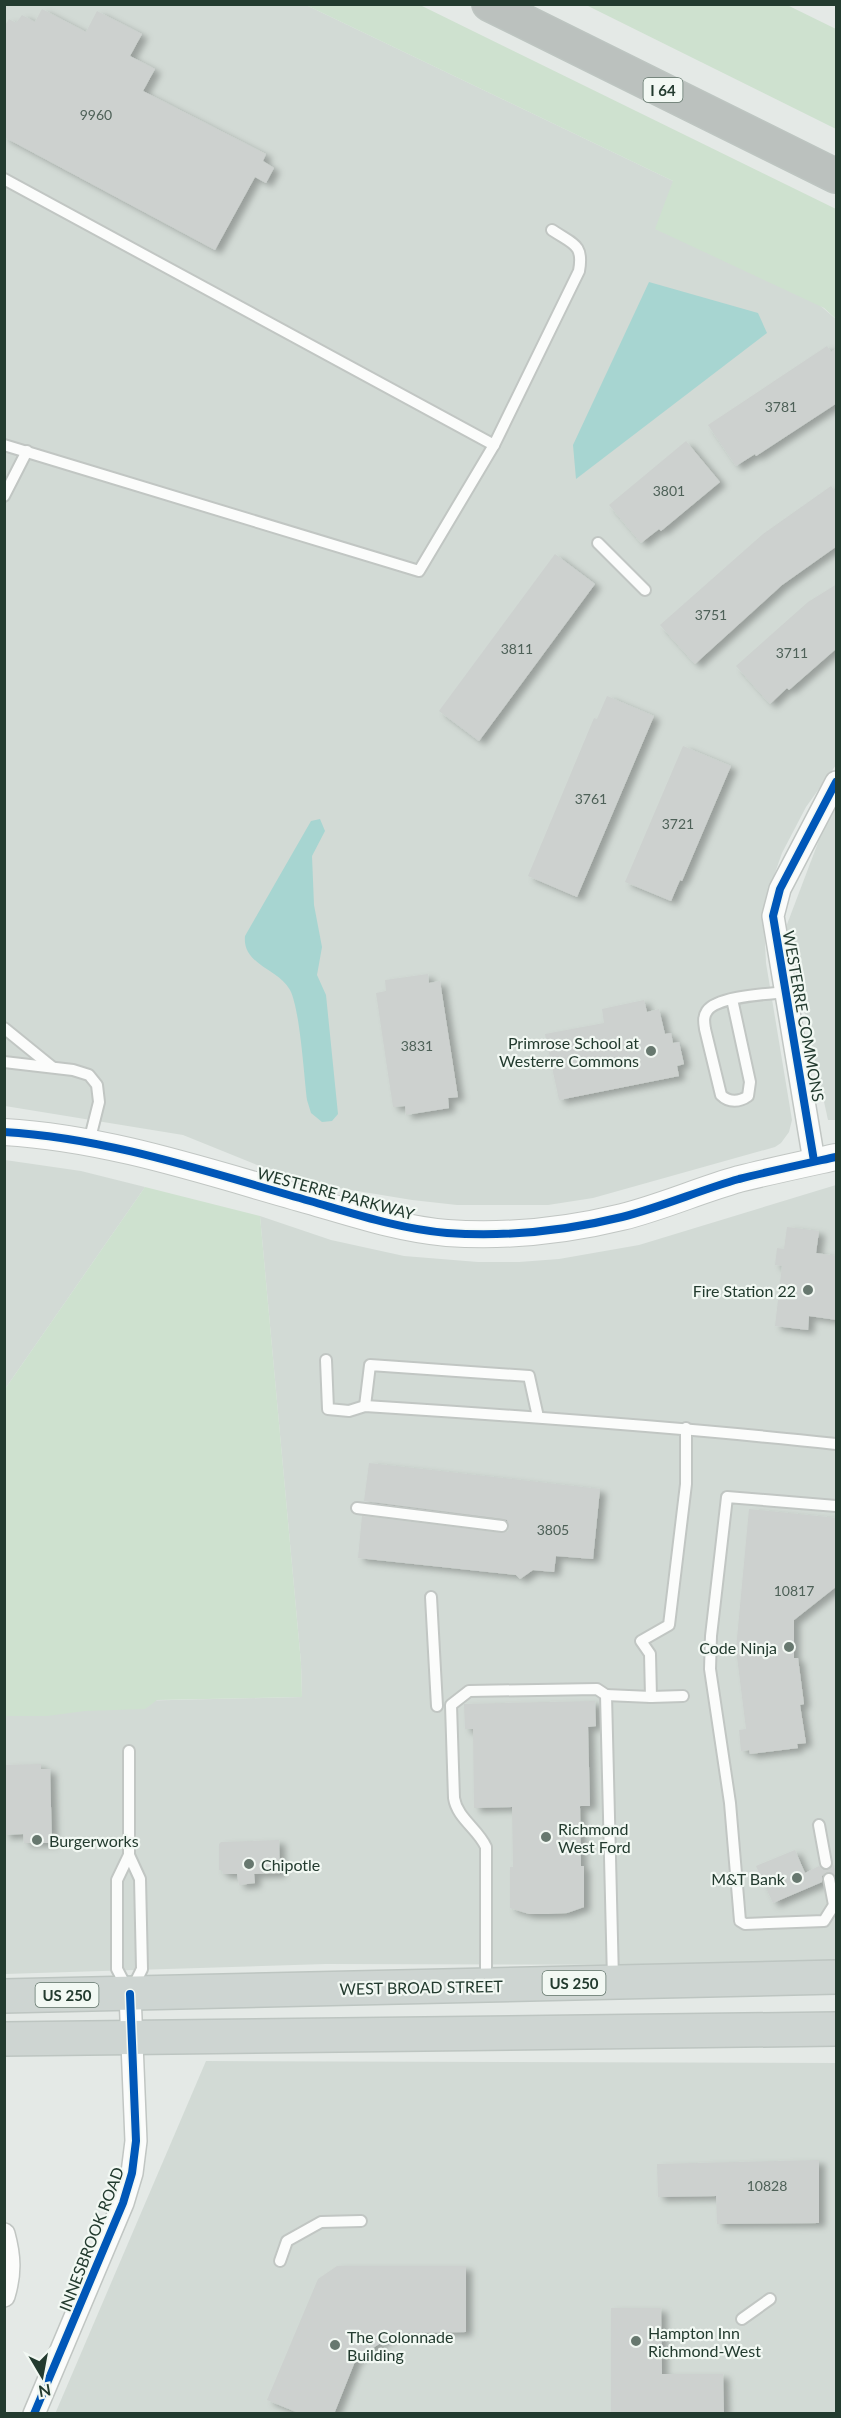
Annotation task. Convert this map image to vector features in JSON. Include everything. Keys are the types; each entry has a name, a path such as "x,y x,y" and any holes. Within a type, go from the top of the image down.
{"highway":[{"name":"I 64","path":"489,4 837,176"}],"main road":[{"name":"WEST BROAD STREET","path":"4,1996 837,1977"},
{"path":"4,2039 837,2029"}],"street":[{"name":"WESTERRE COMMONS","path":"826,1159 786,992 773,916 780,889 830,790 837,782"},
{"name":"WESTERRE PARKWAY","path":"4,1132 89,1143 179,1164 388,1223 445,1233 547,1232 623,1217 738,1180 826,1159"},
{"name":"INNESBROOK ROAD","path":"34,2414 123,2203 132,2173 136,2141 130,1994"},
{"path":"4,2234 10,2268 4,2296"}],"lane":[{"path":"4,179 494,445"},
{"path":"4,444 419,571 494,445 579,272 582,257 576,246 552,230"},
{"path":"4,496 27,452"},
{"path":"598,543 645,590"},
{"path":"732,999 750,1082 748,1096 737,1101 729,1100 721,1095 703,1019 711,1006 732,999 786,992"},
{"path":"4,1028 52,1067"},
{"path":"4,1062 73,1070 89,1075 97,1085 99,1102 89,1143"},
{"path":"326,1360 328,1409 349,1411 365,1406 538,1417 686,1428 837,1444"},
{"path":"365,1406 370,1365 529,1376 538,1417"},
{"path":"651,1697 650,1654 641,1641 669,1625 686,1484 686,1428"},
{"path":"829,1879 834,1905 824,1921 745,1924 740,1921 731,1826 710,1669 711,1636 727,1497 837,1506"},
{"path":"357,1508 502,1526"},
{"path":"431,1597 437,1706"},
{"path":"486,1986 486,1847 483,1839 455,1808 451,1705 469,1691 597,1689 606,1695 683,1696"},
{"path":"606,1695 613,1982"},
{"path":"129,1751 129,1855 140,1879 142,1969 130,1994"},
{"path":"819,1825 826,1863"},
{"path":"129,1855 117,1880 117,1969 130,1994"},
{"path":"280,2261 287,2241 321,2222 361,2221"},
{"path":"742,2319 770,2298"}],"shaded area":[{"path":"4,5 306,5 673,181 836,319 836,765 806,807 782,853 769,890 764,923 766,963 792,1120 789,1132 781,1143 775,1147 593,1198 548,1205 457,1205 333,1187 257,1165 183,1135 5,1106"},
{"path":"836,802 836,1120 828,1120 786,927 830,811"},
{"path":"5,1160 81,1171 145,1187 5,1389"},
{"path":"836,1185 836,1961 719,1965 326,1964 5,1974 4,1704 302,1697 301,1663 260,1216 331,1240 404,1256 478,1262 519,1262 559,1259 639,1245"},
{"path":"206,2061 836,2063 836,2413 55,2414"}],"green space":[{"path":"306,5 420,5 836,209 836,319 824,308 655,229 673,181"},
{"path":"586,5 787,5 836,29 836,129"},
{"path":"145,1187 260,1216 301,1663 302,1697 157,1700 145,1709 85,1711 47,1716 5,1716 5,1389"}],"water":[{"path":"649,282 758,313 767,333 576,479 573,445"},
{"path":"320,819 325,831 312,856 314,905 322,947 317,975 326,995 338,1114 332,1121 322,1122 311,1113 307,1100 299,1027 290,990 285,983 249,954 245,936 311,821"}],"building":[{"path":"42,9 86,32 97,11 142,34 130,56 155,69 143,91 266,154 263,161 274,168 266,183 255,177 215,250 4,137 4,27 9,19 16,23 22,15 35,22"},
{"path":"827,346 831,352 837,348 837,403 756,456 755,454 736,466 708,425"},
{"path":"686,441 720,482 661,531 659,529 641,543 609,505"},
{"path":"831,486 837,494 837,546 782,585 695,664 660,625 763,534"},
{"path":"555,554 595,584 479,741 439,711"},
{"path":"837,584 837,648 770,704 736,666 808,602"},
{"path":"607,696 654,716 577,897 528,876 594,718 597,719"},
{"path":"683,746 731,766 682,881 680,880 671,901 625,882"},
{"path":"428,974 429,983 440,981 458,1097 448,1098 449,1108 406,1115 405,1106 393,1107 376,993 386,991 385,980"},
{"path":"644,1000 647,1012 659,1009 665,1034 671,1033 673,1043 679,1042 684,1064 677,1066 679,1076 559,1100 545,1034 604,1023 602,1009"},
{"name":"Fire Station 22","path":"787,1227 819,1231 816,1253 837,1256 837,1320 809,1316 808,1330 775,1326 782,1266 775,1265 777,1248 784,1249"},
{"path":"369,1463 600,1489 593,1559 556,1556 554,1572 533,1570 520,1579 516,1575 358,1558 362,1516 501,1533 508,1531 509,1526 507,1520 503,1519 364,1501"},
{"path":"749,1509 837,1518 837,1586 794,1620 794,1658 798,1658 804,1704 800,1705 806,1743 797,1744 798,1748 750,1754 749,1750 741,1751 739,1730 746,1729 736,1649"},
{"name":"Richmond West Ford","path":"595,1701 596,1726 588,1727 590,1806 580,1806 584,1907 567,1913 548,1914 529,1914 510,1908 510,1867 513,1867 512,1807 474,1808 473,1729 465,1729 464,1704"},
{"path":"41,1764 41,1769 50,1769 52,1843 24,1843 23,1834 4,1835 4,1765"},
{"name":"Chipotle","path":"279,1840 280,1873 254,1874 255,1883 239,1885 237,1874 223,1874 222,1870 219,1870 219,1844 221,1842"},
{"name":"M&T Bank","path":"795,1850 805,1873 819,1866 823,1870 828,1870 833,1864 837,1876 827,1872 822,1876 822,1882 773,1903 756,1866"},
{"path":"819,2160 819,2223 717,2224 716,2196 658,2197 657,2164"},
{"name":"The Colonnade Building","path":"337,2266 466,2266 466,2332 396,2333 356,2359 334,2414 301,2414 267,2400 318,2279"},
{"name":"Hampton Inn Richmond-West","path":"611,2308 661,2308 662,2374 723,2374 724,2414 611,2414"}],"cycle path":[{"path":"814,1161 773,916 780,889 836,782"},
{"path":"4,1132 82,1141 121,1149 197,1168 378,1220 429,1231 469,1234 535,1232 601,1222 652,1208 739,1179 836,1157"},
{"path":"34,2414 123,2203 132,2173 136,2141 130,1994"}],"place":[{"name":"Primrose School at Westerre Commons","path":"651,1051"},
{"name":"Fire Station 22","path":"808,1290"},
{"name":"Code Ninja","path":"789,1647"},
{"name":"Richmond West Ford","path":"546,1837"},
{"name":"Burgerworks","path":"37,1840"},
{"name":"Chipotle","path":"249,1864"},
{"name":"M&T Bank","path":"797,1878"},
{"name":"Hampton Inn Richmond-West","path":"636,2341"},
{"name":"The Colonnade Building","path":"335,2345"}]}
